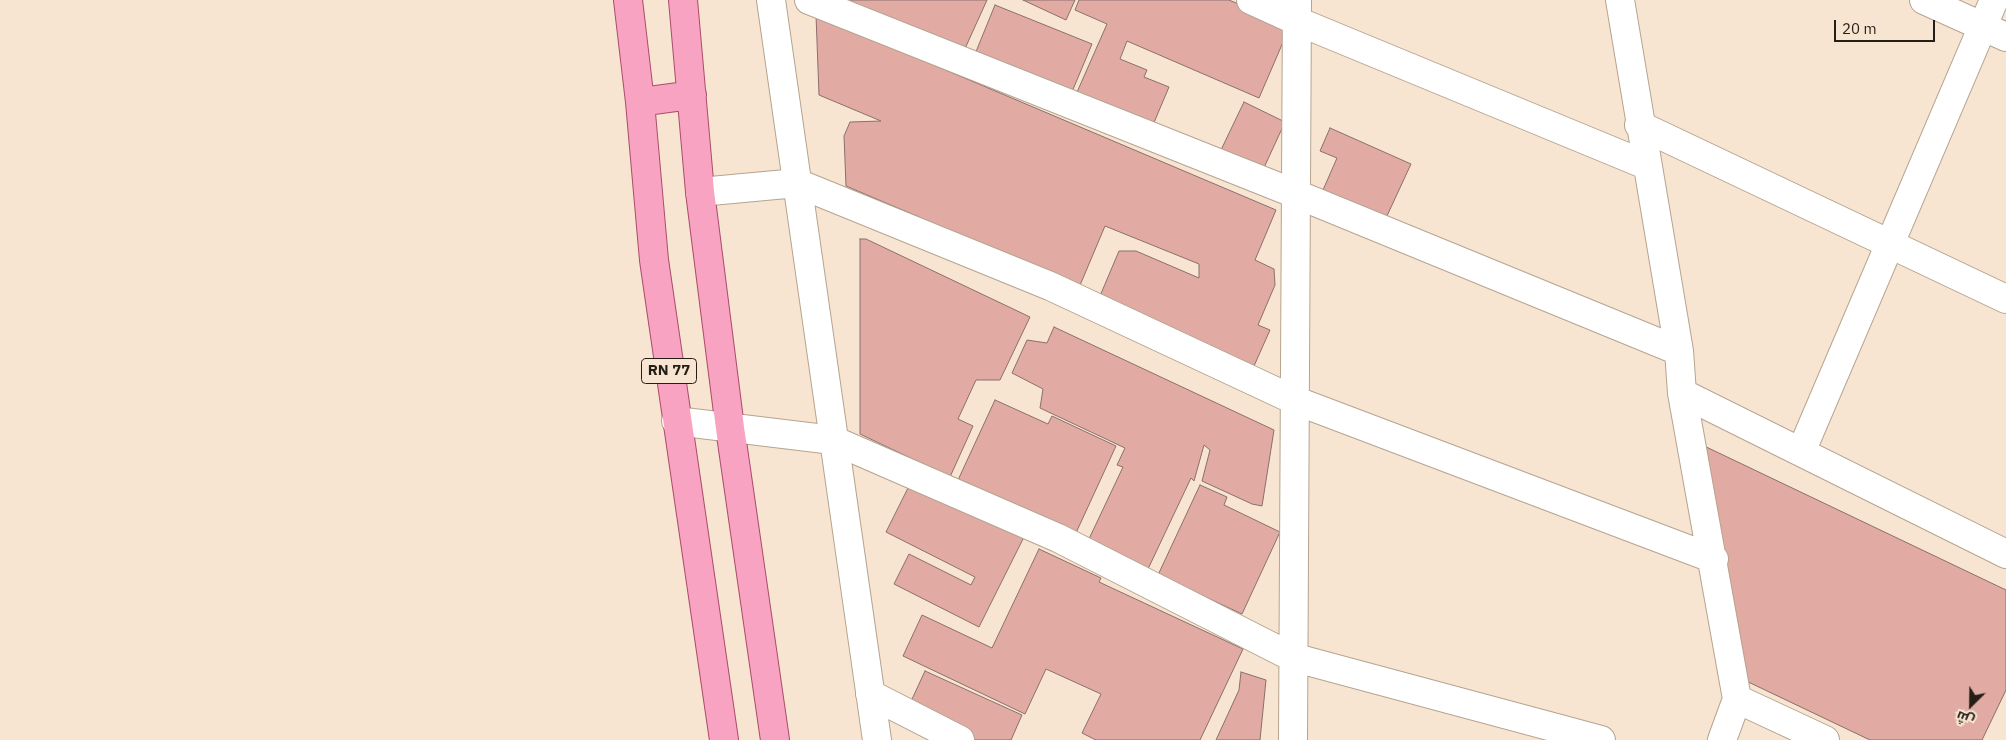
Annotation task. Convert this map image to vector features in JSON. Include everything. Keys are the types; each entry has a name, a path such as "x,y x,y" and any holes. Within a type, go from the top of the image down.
{"main road":[{"name":"RN 77","path":"628,0 640,102 654,260 724,740"},
{"path":"683,0 700,192 730,428 775,740"},
{"path":"640,102 692,95"}],"street":[{"path":"770,0 876,740"},
{"path":"809,0 1296,194 1679,351"},
{"path":"1251,0 1297,11 1646,164"},
{"path":"1620,0 1639,125 1679,351 1682,393 1714,559 1737,699 1722,740"},
{"path":"1924,0 1995,32"},
{"path":"1801,452 1891,245 1995,32 1994,0"},
{"path":"1293,740 1297,11"},
{"path":"1639,125 2006,299"},
{"path":"700,192 797,183 1050,286 1294,400 1714,559"},
{"path":"1682,393 2006,554"},
{"path":"676,421 833,440 1058,538 1292,657 1601,740"},
{"path":"870,694 960,740"},
{"path":"1737,699 1825,740"}],"building":[{"path":"846,0 987,0 963,53"},
{"path":"1023,0 1075,0 1066,20"},
{"path":"1079,0 1229,0 1290,26 1259,98 1127,41 1120,59 1147,70 1144,77 1169,87 1150,132 1074,99 1107,24 1075,10"},
{"path":"995,5 1092,44 1069,99 973,59"},
{"path":"816,15 1276,210 1255,260 1274,269 1275,285 1258,325 1270,330 1254,366 1126,312 1097,303 1119,251 1136,251 1199,278 1199,264 1105,226 1078,290 906,217 919,217 846,186 844,136 850,122 881,121 819,95"},
{"path":"1244,102 1285,122 1262,172 1220,152"},
{"path":"1330,128 1411,164 1386,218 1323,190 1337,158 1320,151"},
{"path":"860,239 866,239 1030,317 1000,380 976,380 958,419 973,426 950,477 860,434"},
{"path":"1054,327 1274,430 1262,506 1252,504 1202,481 1210,450 1204,445 1194,481 1191,478 1148,569 1088,541 1123,467 1117,465 1125,448 1040,408 1043,389 1012,373 1027,340 1047,343"},
{"path":"995,400 1048,424 1052,416 1116,446 1075,535 958,480"},
{"path":"1700,444 2006,590 2006,690 1982,740 1870,740 1742,679"},
{"path":"912,480 1024,537 979,627 894,584 909,554 971,585 975,577 886,532"},
{"path":"1200,485 1227,497 1224,505 1280,532 1242,614 1158,575"},
{"path":"1039,549 1101,578 1099,582 1243,649 1200,740 1096,740 1082,733 1101,694 1046,669 1025,714 903,656 922,615 992,648"},
{"path":"925,671 1022,715 1011,740 973,740 907,710"},
{"path":"1241,672 1266,680 1260,740 1216,740 1239,690"}]}
